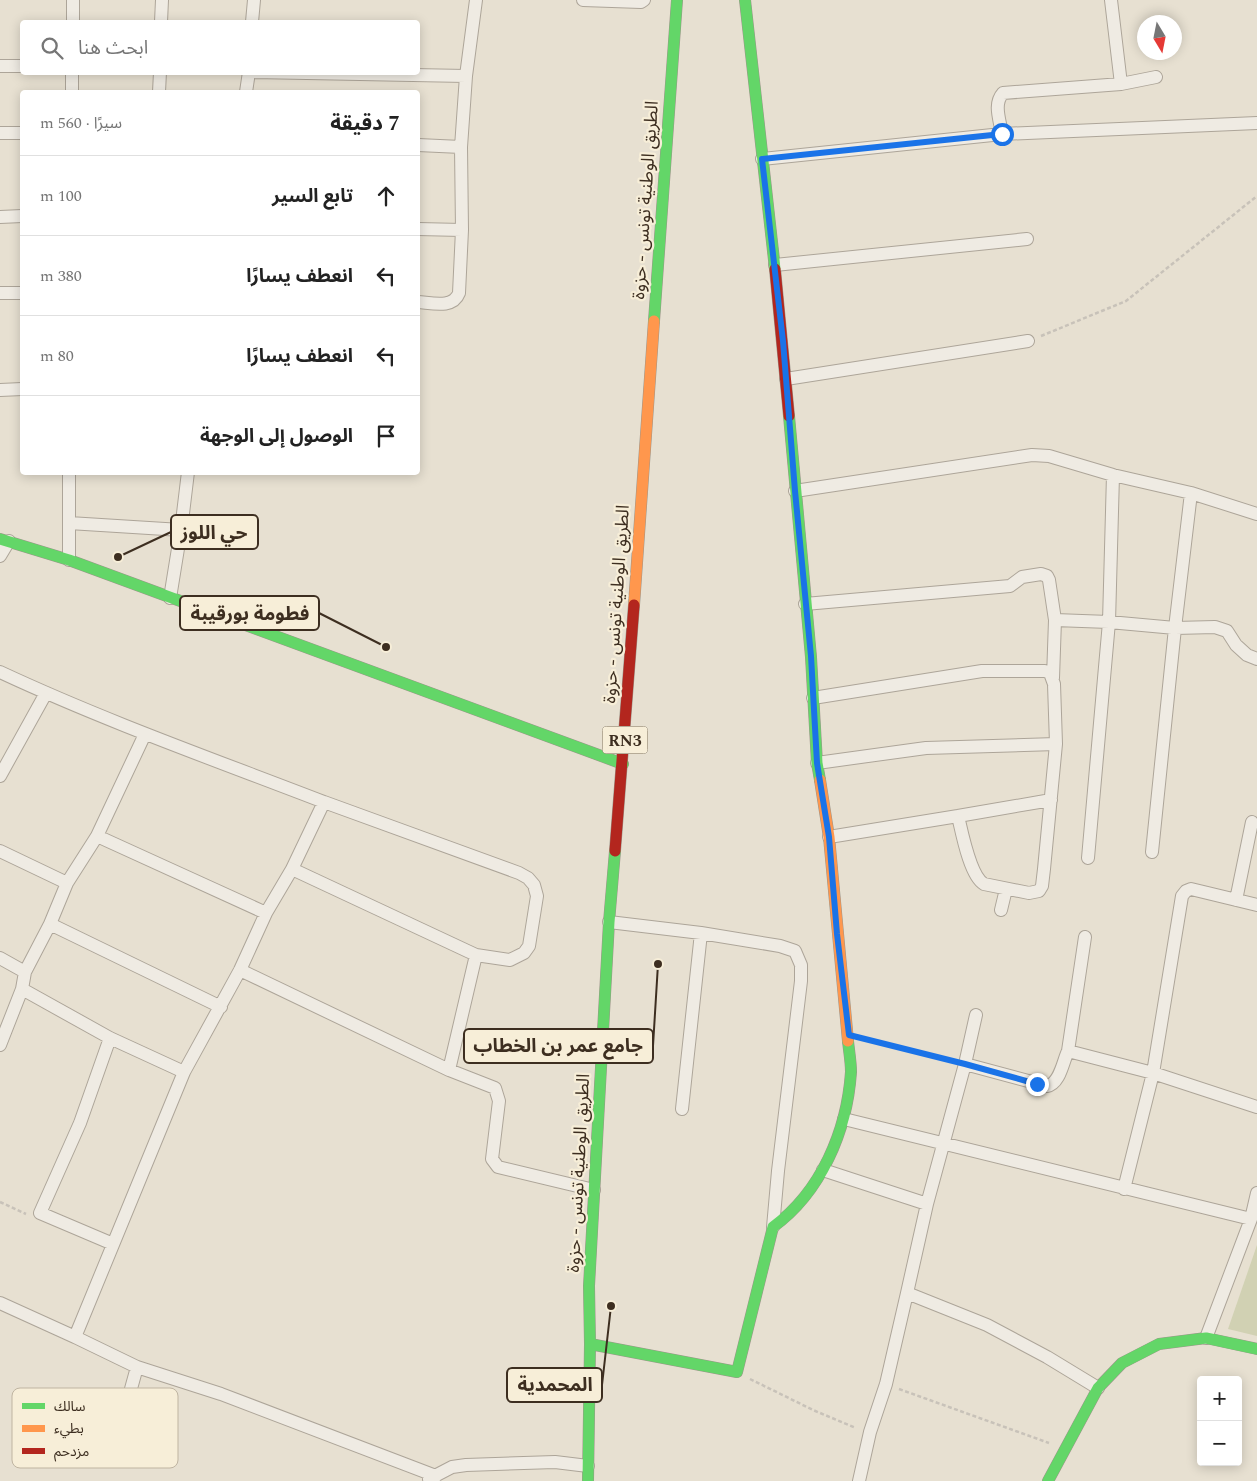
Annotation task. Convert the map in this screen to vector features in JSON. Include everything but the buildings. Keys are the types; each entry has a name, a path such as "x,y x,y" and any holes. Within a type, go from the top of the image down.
{"street":[{"path":"72,0 72,20"},
{"path":"161,20 162,0"},
{"path":"252,20 254,0"},
{"path":"420,302 449,304 454,302 459,293 462,230 461,147 466,76 476,0"},
{"path":"583,0 641,2 644,0"},
{"name":"الطريق الوطنية تونس - حزوة","path":"588,1481 589,1286 594,1190 598,1154 609,922 623,764 677,0"},
{"path":"746,0 786,379 811,656 817,763 829,837 851,1071 844,1119 823,1170 800,1203 773,1228"},
{"path":"1111,0 1121,84"},
{"path":"0,66 20,66"},
{"path":"72,75 72,90"},
{"path":"159,90 160,75"},
{"path":"246,90 249,75"},
{"path":"412,75 466,76"},
{"path":"1002,134 997,106 1003,93 1121,84 1156,77"},
{"path":"762,159 1002,134 1257,122"},
{"path":"0,133 20,133"},
{"path":"420,145 461,147"},
{"path":"0,217 20,216"},
{"path":"420,229 462,230"},
{"path":"775,264 1027,239"},
{"path":"0,293 20,293"},
{"path":"786,379 1028,341"},
{"path":"0,390 20,389"},
{"path":"795,491 1032,455 1049,456 1113,475 1191,493 1257,514"},
{"path":"69,475 69,560"},
{"path":"170,598 188,475"},
{"path":"1088,858 1109,622 1113,475"},
{"path":"1152,852 1191,493"},
{"path":"69,523 181,530"},
{"path":"0,556 4,540 69,560 623,764"},
{"path":"805,604 1010,586 1022,577 1041,574 1047,576 1055,620 1053,678 1056,744 1044,870 1042,886 1039,891 1029,893 1006,889 984,884 976,878 958,816"},
{"path":"1055,620 1109,622 1175,628 1214,627 1226,631 1236,645 1247,655 1257,659"},
{"path":"813,698 982,671 1045,671 1053,678"},
{"path":"0,672 145,734 528,878 534,885 537,896 529,946 524,953 510,960 476,955 292,869"},
{"path":"0,776 46,693"},
{"path":"1,1038 22,989 25,972 50,924 67,883 97,836 145,734"},
{"path":"817,763 926,748 1056,744"},
{"path":"829,837 1050,800"},
{"path":"75,1338 184,1072 240,970 266,912 292,869 324,802"},
{"path":"1236,900 1252,822"},
{"path":"97,836 266,912"},
{"path":"0,851 67,883"},
{"path":"1001,910 1006,889"},
{"path":"1124,1189 1153,1073 1182,896 1191,889 1257,905"},
{"path":"590,1344 737,1372 773,1228 801,981 801,965 795,951 780,946 701,933 609,922"},
{"path":"50,924 221,1006"},
{"path":"682,1109 701,933"},
{"path":"965,1064 1047,1086 1052,1085 1056,1081 1068,1050 1085,937"},
{"path":"449,1070 476,955"},
{"path":"0,958 25,972"},
{"path":"240,970 449,1070 495,1088 498,1101 492,1159 495,1164 498,1167 594,1190"},
{"path":"22,989 110,1038 184,1072"},
{"path":"859,1481 870,1432 886,1384 927,1204 965,1064 976,1015"},
{"path":"110,1038 80,1123 40,1213 113,1244"},
{"path":"1068,1050 1153,1073 1257,1107"},
{"path":"844,1119 1251,1219"},
{"path":"823,1170 927,1204"},
{"path":"1206,1338 1251,1219 1257,1193"},
{"path":"907,1293 987,1325 1047,1357 1098,1388"},
{"path":"0,1303 136,1367 221,1394 431,1478 452,1467 466,1465 555,1462 588,1466"},
{"path":"1048,1481 1098,1388 1122,1363 1159,1344 1206,1338 1257,1349"},
{"path":"131,1388 136,1367"},
{"path":"449,1481 452,1467"}],"path":[{"path":"1028,341 1126,300 1257,196"},
{"path":"849,1035 965,1064"},
{"path":"0,1202 38,1219 40,1213"},
{"path":"737,1372 840,1422 870,1432"},
{"path":"886,1384 1065,1449"}],"green space":[{"path":"1257,1245 1257,1336 1228,1329"}],"traffic: fast":[{"path":"654,321 677,0"},
{"path":"745,0 775,269"},
{"path":"789,416 811,657 817,763 820,780"},
{"path":"0,539 69,560 623,764"},
{"path":"588,1481 589,1286 609,922 615,851"},
{"path":"590,1344 737,1372 773,1227 790,1213 818,1178 837,1138 844,1116 851,1072 848,1041"},
{"path":"1048,1481 1098,1388 1122,1363 1159,1344 1206,1338 1257,1349"}],"traffic: slow":[{"path":"634,605 654,321"},
{"path":"820,780 829,837 848,1041"}],"traffic: jam":[{"path":"775,269 789,416"},
{"path":"615,851 634,605"}],"place":[{"name":"حي اللوز","path":"118,557"},
{"name":"فطومة بورقيبة","path":"386,647"},
{"name":"جامع عمر بن الخطاب","path":"658,964"},
{"name":"المحمدية","path":"611,1306"}],"route":[{"path":"1002,134 762,159 783,341 811,656 817,763 829,837 837,934 849,1035 1037,1084"}]}
